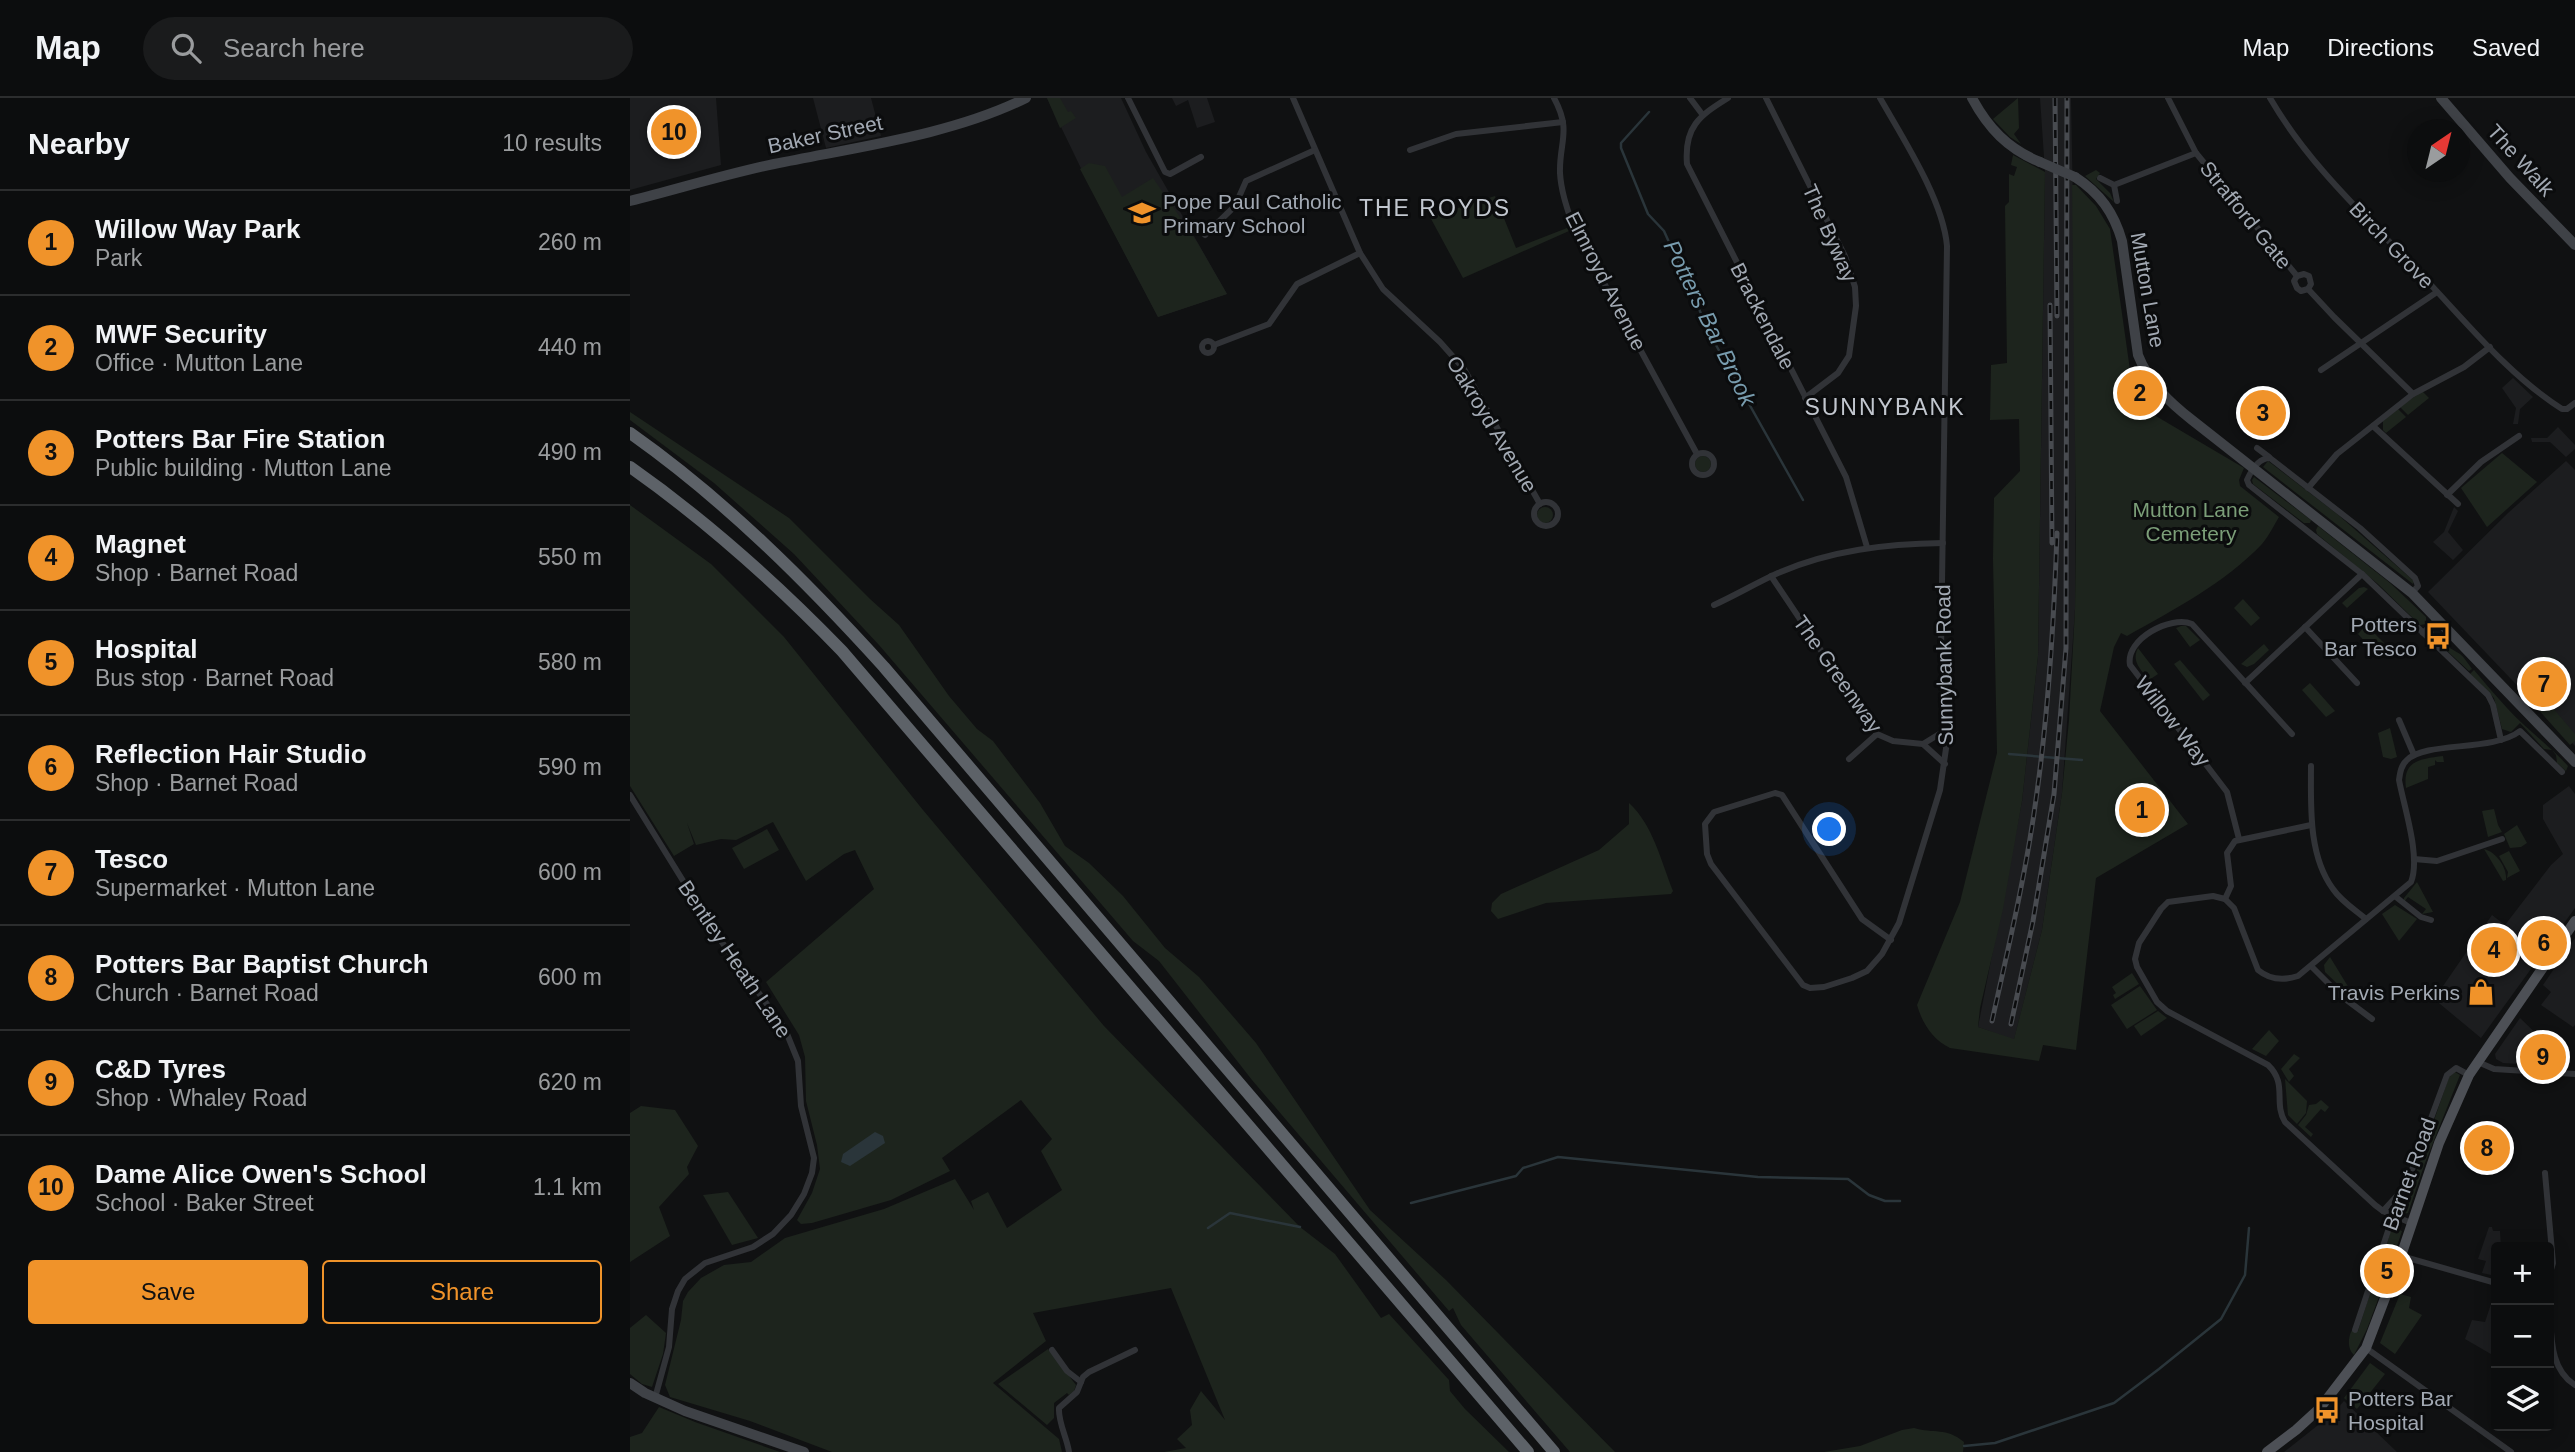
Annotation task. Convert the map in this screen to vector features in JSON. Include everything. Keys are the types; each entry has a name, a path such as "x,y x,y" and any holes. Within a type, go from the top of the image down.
{"highway":[{"path":"630,433 716,499 826,603 1554,1452"},
{"path":"630,467 741,553 842,651 1528,1452"}],"main road":[{"name":"Baker Street","path":"630,201 771,165 960,123 1000,111 1026,98"},
{"name":"Mutton Lane","path":"1972,98 2000,137 2017,151 2075,177 2105,203 2122,241 2134,339 2144,369 2162,394 2412,593 2575,762"},
{"name":"The Walk","path":"2441,98 2510,178 2575,245"},
{"name":"Barnet Road","path":"2267,1452 2320,1408 2366,1348 2401,1256 2439,1143 2469,1075 2575,921"},
{"path":"630,1383 655,1398 804,1452"}],"street":[{"path":"1128,98 1165,172 1172,173 1201,158"},
{"name":"Oakroyd Avenue","path":"1293,98 1360,253 1383,289 1440,342 1464,369 1540,504"},
{"name":"Elmroyd Avenue","path":"1554,98 1565,135 1560,170 1564,197 1573,226 1697,454"},
{"path":"1690,98 1702,114 1728,98"},
{"name":"The Byway","path":"1766,98 1845,257 1855,287 1856,306 1849,356 1838,373 1805,398"},
{"name":"Sunnybank Road","path":"1881,98 1936,203 1945,226 1947,259 1941,650 1949,728 1945,764 1927,835 1891,940 1867,971 1824,987 1810,988 1803,985 1711,864 1704,836 1705,824 1714,812 1775,793 1780,794 1790,805 1862,919 1891,940"},
{"name":"Strafford Gate","path":"2168,98 2196,153 2297,276"},
{"name":"Birch Grove","path":"2270,98 2284,121 2345,197 2525,383 2562,410 2575,403"},
{"name":"Brackendale","path":"1702,114 1693,125 1687,144 1690,175 1846,477 1867,547"},
{"path":"1410,150 1456,134 1563,122"},
{"path":"1205,236 1235,206 1247,181 1315,150"},
{"name":"Strafford Gate","path":"2114,185 2196,153"},
{"path":"2100,177 2114,185 2118,201"},
{"path":"1214,345 1269,324 1297,284 1360,253"},
{"name":"Strafford Gate","path":"2297,276 2309,276 2311,284 2308,289 2301,291 2297,288 2294,281 2297,276"},
{"name":"Strafford Gate","path":"2308,289 2413,394"},
{"path":"2321,370 2437,292"},
{"path":"2308,488 2337,454 2413,394 2465,367 2490,347"},
{"path":"2373,426 2458,504"},
{"path":"2447,495 2481,462 2519,436"},
{"name":"Mutton Lane","path":"2257,447 2360,528 2416,578 2418,586 2412,593"},
{"path":"2270,458 2264,458 2255,469 2247,480 2249,485 2362,575 2488,695 2501,740"},
{"path":"2309,531 2318,518"},
{"path":"1714,605 1771,576 1810,561 1867,547 1943,543"},
{"path":"2245,682 2362,575"},
{"name":"The Greenway","path":"1771,576 1877,734 1893,741 1923,744"},
{"path":"2423,633 2438,618"},
{"name":"Willow Way","path":"2239,839 2228,792 2133,670 2129,653 2138,640 2170,623 2188,622 2292,734"},
{"path":"2305,627 2357,683"},
{"path":"2399,720 2414,755"},
{"path":"1945,764 1923,744 1949,728"},
{"path":"2411,1223 2383,1211 2283,1119 2280,1084 2275,1071 2167,1012 2157,1002 2139,973 2136,959 2138,943 2164,905 2175,900 2209,896 2225,900 2234,908 2253,962 2264,976 2279,980 2298,976 2411,882 2414,859 2399,780 2404,763 2414,755 2501,740 2520,731 2562,772"},
{"path":"1849,759 1877,734"},
{"path":"2311,765 2311,825 2319,859 2334,891 2366,919"},
{"name":"Bentley Heath Lane","path":"630,795 716,934 768,1002 791,1041 798,1061 801,1106 814,1158 804,1194 792,1215 773,1234 753,1247 705,1263 685,1279 672,1309 668,1347 655,1398"},
{"path":"2225,900 2231,886 2227,850 2239,839 2311,825"},
{"path":"2414,859 2437,861 2502,839"},
{"path":"2396,897 2421,917 2431,920"},
{"path":"2311,966 2340,995 2372,1019"},
{"path":"2478,1062 2494,1069 2575,1074"},
{"name":"Barnet Road","path":"2383,1211 2406,1186 2448,1072 2456,1068 2469,1075"},
{"path":"2545,1173 2551,1242"},
{"name":"Barnet Road","path":"2355,1330 2393,1216"},
{"path":"2401,1256 2491,1282"},
{"path":"2549,1305 2556,1364 2560,1374 2575,1385"},
{"path":"2366,1348 2511,1452"},
{"path":"1052,1350 1066,1371 1081,1382"},
{"path":"1069,1452 1058,1416 1059,1408 1077,1392 1089,1372 1135,1350"}],"shaded area":[{"path":"630,98 716,98 721,165 630,190"},
{"path":"813,98 871,98 881,136 826,148"},
{"name":"Pope Paul Catholic Primary School","path":"1047,98 1121,98 1146,152 1227,294 1158,317"},
{"path":"1172,98 1207,98 1215,122 1197,128 1188,100 1176,106"},
{"path":"2040,98 2071,98 2076,374 2075,610 2062,793 2042,930 2014,1040 1978,1027 2022,801 2038,656 2045,172"},
{"path":"2513,378 2533,397 2520,409 2518,424 2513,424 2516,408 2502,388"},
{"path":"2558,427 2575,445 2575,449 2566,457 2550,442 2532,442 2531,438 2547,438"},
{"path":"2566,461 2575,470 2575,746 2428,592 2508,513"},
{"path":"2454,507 2458,511 2448,532 2463,550 2453,560 2433,542 2444,532"},
{"path":"2569,786 2575,794 2575,908 2481,1038 2434,999 2492,915 2505,925 2551,865 2563,854 2543,819 2543,805"},
{"path":"2575,938 2573,1027 2541,1005 2551,992 2543,985"},
{"path":"2520,1018 2547,1044 2543,1051 2551,1056 2551,1066 2503,1063 2496,1059 2495,1054"},
{"path":"875,1132 883,1136 885,1143 850,1166 841,1162 843,1154"},
{"path":"2489,1227 2492,1227 2493,1231 2500,1231 2501,1242 2491,1242 2491,1275 2482,1273 2486,1261 2478,1259"},
{"path":"2491,1304 2491,1354 2465,1339 2472,1320 2485,1322"},
{"path":"2344,1401 2397,1452 2284,1452 2332,1414"}],"green space":[{"path":"1047,98 1060,98 1068,112 1071,111 1076,118 1060,128"},
{"path":"2018,98 2019,128 2014,134 2021,144 2010,137 1993,119"},
{"name":"Mutton Lane Cemetery","path":"2013,155 2045,172 2038,656 2022,801 1978,1027 2014,1039 2042,930 2062,793 2075,610 2072,185 2076,185 2096,206 2110,229 2130,370 2125,385 2127,394 2144,409 2244,468 2239,480 2240,486 2279,517 2262,544 2232,571 2198,595 2127,636 2121,633 2114,647 2100,711 2188,824 2096,878 2076,1050 2043,1045 2039,1061 1950,1048 1929,1030 1917,1005 1960,902 1997,753 1994,498 2020,471 2019,419 1990,420 1991,365 2007,363 2005,206 2009,202 2009,174 2014,176 2017,167 2011,165"},
{"name":"Pope Paul Catholic Primary School","path":"1089,163 1105,166 1122,197 1153,178 1197,242 1227,294 1158,317 1080,169"},
{"path":"2096,170 2100,173 2096,179 2110,193 2114,202 2085,176"},
{"path":"1495,196 1516,248 1567,228 1569,231 1463,278 1430,217"},
{"path":"2422,391 2429,398 2408,415 2400,407"},
{"path":"2398,409 2406,417 2386,433 2383,430 2383,421"},
{"path":"630,412 789,518 899,625 949,696 977,729 993,741 1040,803 1065,846 1089,863 1123,896 1165,948 1199,977 1256,1043 1370,1210 1446,1280 1615,1452 1570,1452 1461,1325 1453,1308 1449,1311 1252,1080 1159,961 1133,941 879,645 794,554 714,483 630,420"},
{"path":"2502,453 2537,482 2487,527 2461,488"},
{"path":"1700,456 1706,456 1711,464 1709,470 1700,472 1695,467 1695,461"},
{"path":"2268,461 2336,513 2414,581 2413,584 2263,467"},
{"path":"2254,477 2311,520 2310,523 2304,523 2253,484"},
{"path":"630,505 711,564 784,637 923,810 1104,1026 1300,1227 1335,1254 1381,1318 1389,1314 1449,1380 1450,1391 1465,1409 1509,1452 1164,1452 1186,1448 1177,1439 1192,1425 1190,1410 1201,1391 1225,1420 1171,1288 1033,1313 1046,1341 993,1383 1059,1439 1062,1452 832,1452 750,1421 670,1397 665,1385 683,1301 701,1278 724,1265 751,1262 785,1238 884,1209 955,1179 974,1210 971,1201 988,1192 1007,1228 1062,1190 1041,1151 1052,1139 1021,1100 942,1158 950,1171 891,1200 812,1223 801,1224 797,1220 812,1193 820,1169 817,1145 806,1101 805,1057 799,1035 766,982 874,889 855,850 844,854 806,881 773,822 736,840 721,839 696,845 687,823 694,844 674,856 630,786"},
{"path":"1542,507 1548,507 1553,515 1551,521 1542,523 1537,518 1537,512"},
{"path":"2318,526 2390,583 2426,617 2426,624 2420,625 2378,584 2317,534"},
{"path":"2359,588 2368,589 2347,608 2342,603"},
{"path":"2243,599 2260,618 2251,626 2234,608"},
{"path":"2366,625 2385,644 2376,654 2358,634"},
{"path":"2186,626 2200,640 2190,647 2176,628"},
{"path":"2433,630 2440,641 2460,654 2472,669 2469,671 2432,637"},
{"path":"2264,644 2269,650 2254,664 2247,667 2241,664"},
{"path":"2138,648 2158,674 2149,680 2136,661"},
{"path":"2541,656 2553,657 2564,667 2548,680 2545,677 2535,687 2575,734 2575,741 2570,745 2520,689 2521,674"},
{"path":"2180,660 2210,695 2203,701 2174,664"},
{"path":"2474,670 2514,716 2552,750 2544,749 2520,723 2511,732 2502,729 2494,698 2470,674"},
{"path":"2310,683 2335,711 2326,717 2302,690"},
{"path":"2390,728 2397,757 2391,759 2383,757 2378,733"},
{"path":"2552,750 2568,766 2566,771 2557,763"},
{"path":"2443,756 2444,762 2435,760 2435,765 2428,767 2428,779 2406,788 2410,766 2421,760"},
{"path":"1629,803 1650,833 1673,891 1671,894 1546,903 1498,919 1491,911 1492,903 1501,894 1599,850 1629,824"},
{"path":"2494,809 2502,832 2488,837 2482,811"},
{"path":"2517,825 2527,843 2521,847 2510,848 2504,834"},
{"path":"767,829 779,850 744,869 732,848"},
{"path":"2484,849 2493,853 2500,861 2506,880 2503,881"},
{"path":"2509,851 2520,871 2507,878 2508,872 2499,856"},
{"path":"2417,882 2433,912 2422,914 2426,909 2408,897 2404,902 2404,898"},
{"path":"2395,905 2417,919 2399,941 2382,914"},
{"path":"2330,957 2352,993 2349,995 2325,972 2324,965"},
{"path":"2132,973 2139,984 2115,999 2113,995 2116,993 2112,987"},
{"path":"2140,986 2157,1010 2127,1029 2111,1005"},
{"path":"2158,1011 2167,1018 2141,1036 2134,1026"},
{"path":"2269,1030 2279,1041 2266,1056 2252,1049"},
{"path":"2294,1054 2300,1058 2289,1069 2294,1076 2289,1082 2281,1069"},
{"path":"2455,1072 2460,1075 2408,1213 2400,1215 2394,1209 2394,1203 2413,1181 2449,1077"},
{"path":"2285,1079 2307,1101 2306,1113 2297,1124 2288,1115"},
{"path":"2321,1100 2329,1107 2325,1112 2321,1109 2305,1127 2313,1134 2311,1137 2298,1125 2306,1115 2309,1105"},
{"path":"641,1106 675,1110 698,1146 687,1167 689,1174 659,1207 670,1236 630,1262 630,1113"},
{"path":"728,1192 758,1238 732,1245 703,1195"},
{"path":"2392,1227 2402,1231 2389,1270 2387,1269 2385,1275 2377,1277"},
{"path":"2383,1276 2386,1278 2354,1355 2349,1346 2352,1330 2358,1331 2374,1281"},
{"path":"2400,1294 2411,1297 2409,1308 2422,1315 2395,1354 2380,1343"},
{"path":"646,1315 666,1333 663,1354 652,1387 642,1384 630,1374 630,1328"},
{"path":"1048,1349 1076,1385 1074,1391 1054,1403 1054,1418 1047,1425 998,1384"},
{"path":"2370,1363 2385,1374 2357,1409 2344,1398"},
{"path":"659,1407 780,1452 630,1452 630,1437 642,1433"},
{"path":"1914,1428 1958,1437 1964,1442 1963,1452 1824,1452 1860,1446"}],"waterway":[{"name":"Potters Bar Brook","path":"1649,112 1621,143 1621,148 1648,214 1664,231 1712,338 1803,500"},
{"name":"Potters Bar Brook","path":"2009,754 2082,760"},
{"path":"1411,1203 1516,1176 1523,1168 1558,1157 1758,1177 1848,1179 1869,1195 1885,1201 1900,1201"},
{"path":"1208,1228 1230,1213 1300,1227"},
{"name":"Potters Bar Brook","path":"1964,1446 1995,1443 2114,1403 2159,1369 2221,1319 2245,1275 2249,1228"}],"railway":[{"path":"2055,98 2057,316"},
{"path":"2011,1024 2033,921 2054,794 2066,648 2067,98"},
{"path":"2050,305 2052,543"},
{"path":"1992,1021 2023,878 2037,792 2050,663 2057,533"}],"place":[{"name":"Dame Alice Owen's School","path":"674,132"},
{"name":"Pope Paul Catholic Primary School","path":"1142,213"},
{"name":"MWF Security","path":"2140,393"},
{"name":"Potters Bar Fire Station","path":"2263,413"},
{"name":"Potters Bar Tesco","path":"2438,636"},
{"name":"Tesco","path":"2544,684"},
{"name":"Willow Way Park","path":"2142,810"},
{"name":"Reflection Hair Studio","path":"2544,943"},
{"name":"Magnet","path":"2494,950"},
{"name":"Travis Perkins","path":"2481,992"},
{"name":"C&D Tyres","path":"2543,1057"},
{"name":"Potters Bar Baptist Church","path":"2487,1148"},
{"name":"Hospital","path":"2387,1271"},
{"name":"Potters Bar Hospital","path":"2327,1410"}],"district":[{"name":"THE ROYDS","path":"1435,208"},
{"name":"SUNNYBANK","path":"1885,407"}]}
